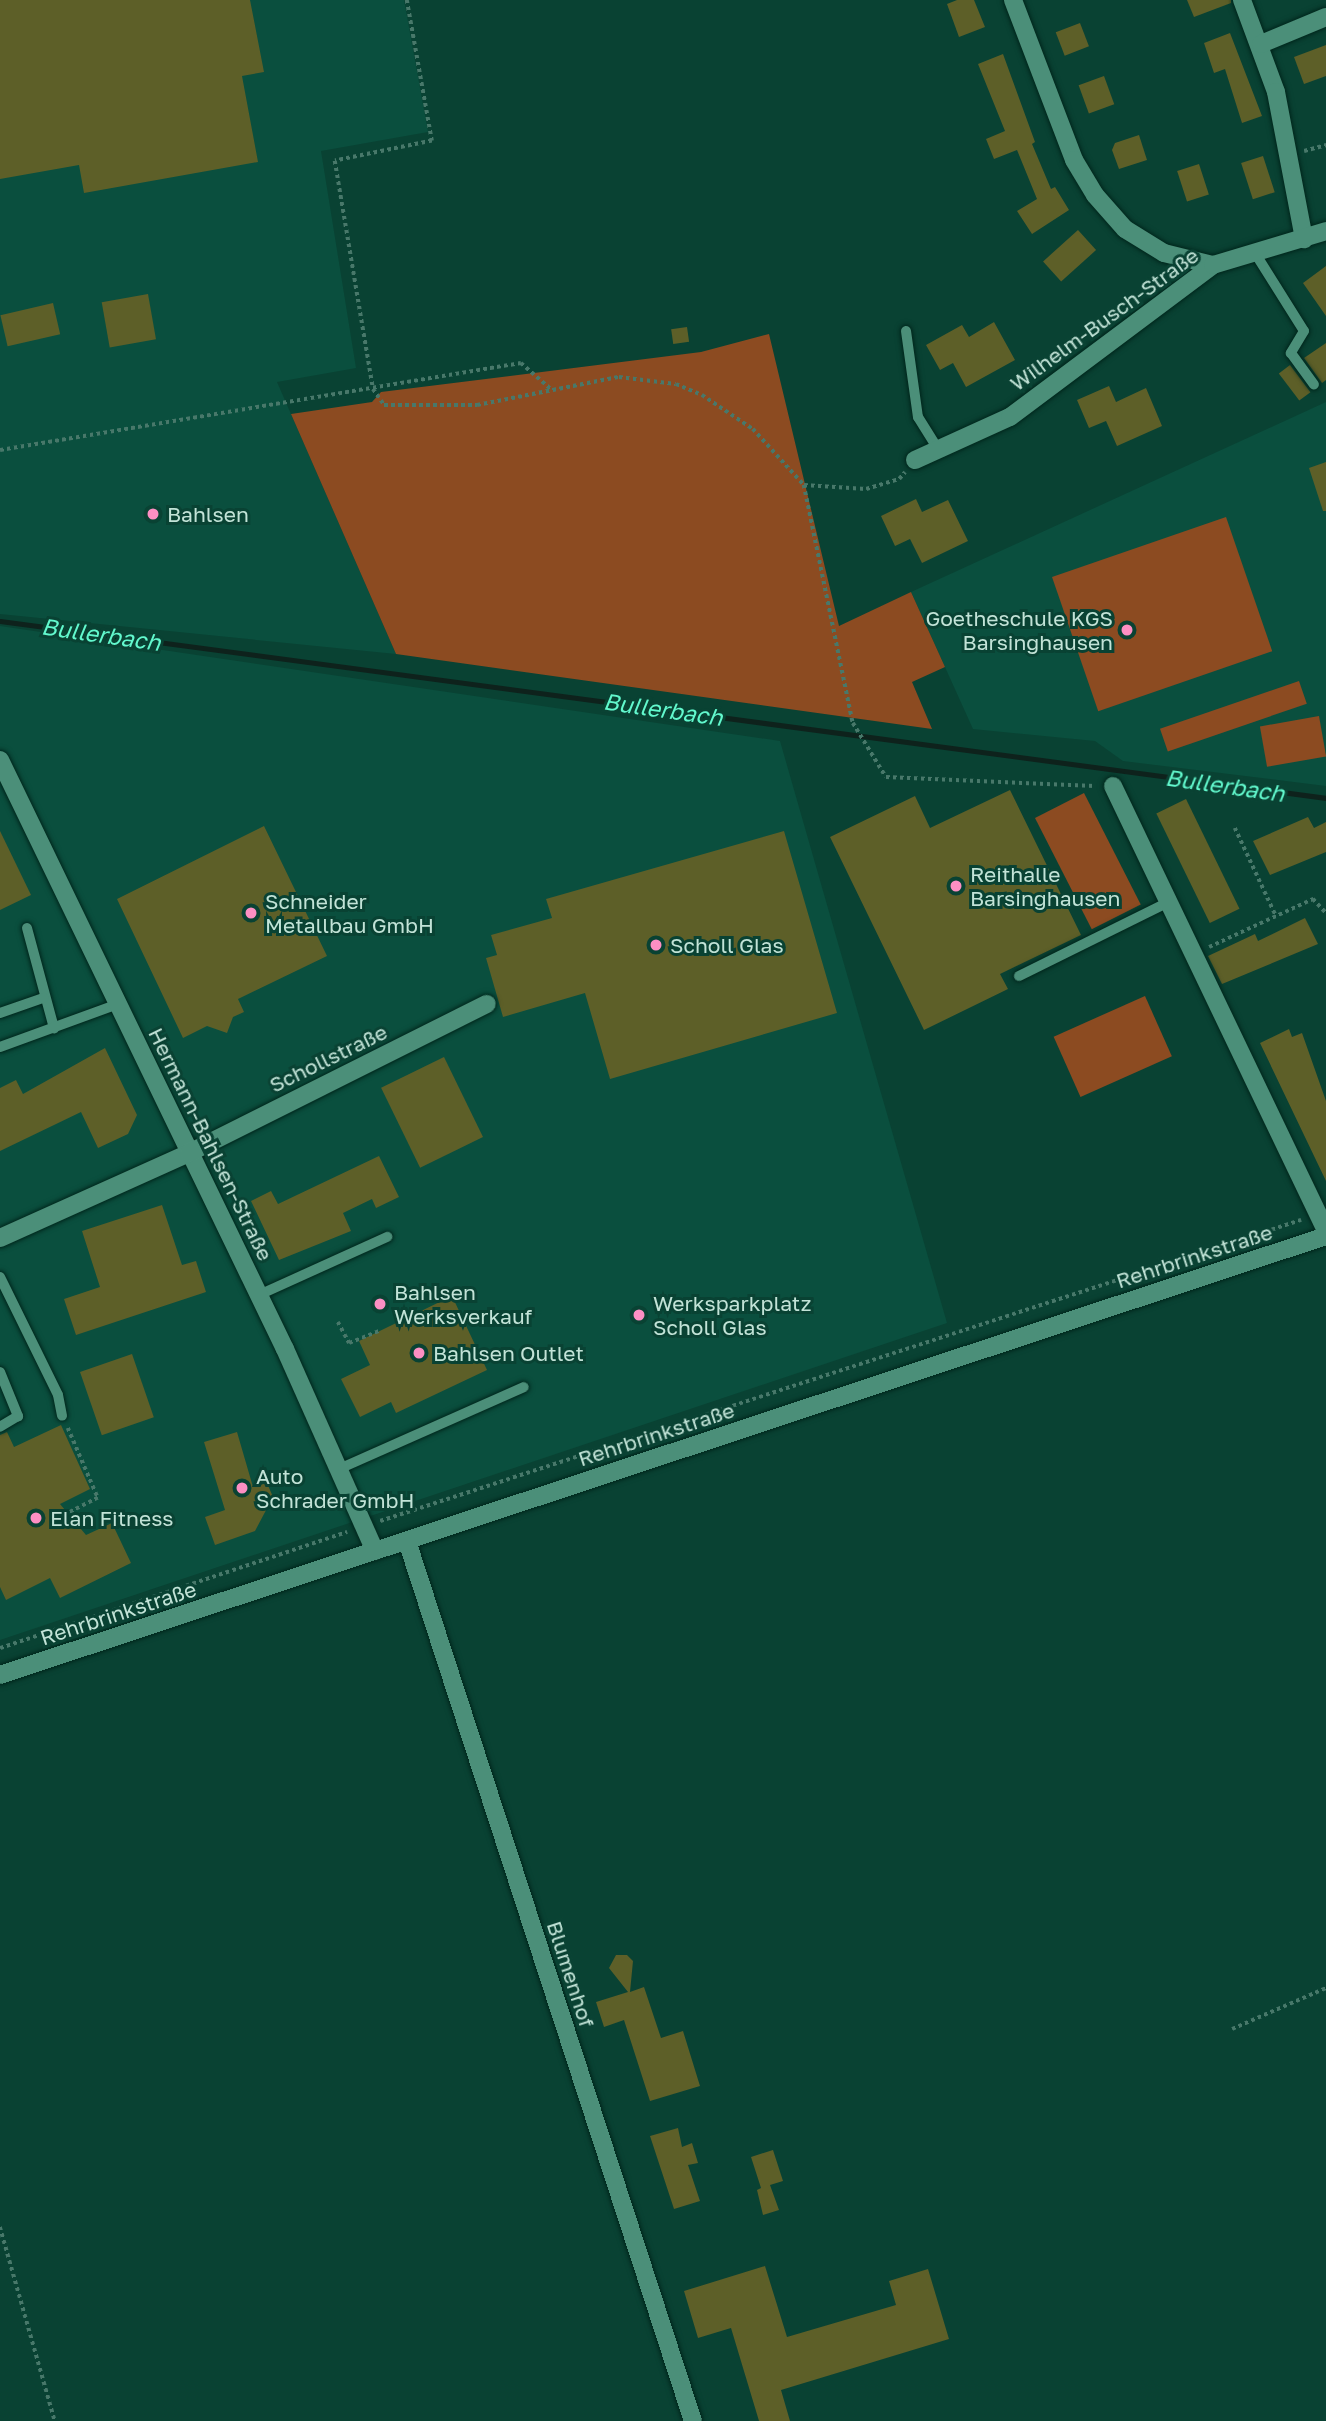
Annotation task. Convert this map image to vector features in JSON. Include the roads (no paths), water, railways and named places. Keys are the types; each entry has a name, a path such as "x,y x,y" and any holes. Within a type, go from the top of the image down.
{"street":[{"path":"1013,0 1074,160 1095,195 1125,229 1164,253 1213,265"},
{"path":"1242,0 1261,44 1290,155 1304,239"},
{"path":"1261,44 1326,17"},
{"name":"Wilhelm-Busch-Straße","path":"915,460 1010,416 1213,265 1326,231"},
{"name":"Hermann-Bahlsen-Straße","path":"0,760 259,1295 375,1551"},
{"path":"1113,786 1323,1223"},
{"name":"Schollstraße","path":"0,1238 189,1153 487,1004"},
{"name":"Rehrbrinkstraße","path":"0,1675 1326,1236"},
{"name":"Blumenhof","path":"407,1541 693,2421"}],"lane":[{"path":"1255,253 1304,331 1291,353 1314,385"},
{"path":"906,331 918,416 938,449"},
{"path":"1018,976 1169,902"},
{"path":"27,928 43,998 54,1028"},
{"path":"0,1013 43,998"},
{"path":"0,1047 118,1004"},
{"path":"259,1295 387,1237"},
{"path":"0,1277 58,1395 62,1416"},
{"path":"0,1372 18,1416 0,1427"},
{"path":"339,1469 524,1387"}],"waterway":[{"name":"Bullerbach","path":"0,621 1326,798"}],"place":[{"name":"Bahlsen","path":"153,514"},
{"name":"Goetheschule KGS Barsinghausen","path":"1127,630"},
{"name":"Reithalle Barsinghausen","path":"956,886"},
{"name":"Schneider Metallbau GmbH","path":"251,913"},
{"name":"Scholl Glas","path":"656,945"},
{"name":"Bahlsen Werksverkauf","path":"380,1304"},
{"name":"Werksparkplatz Scholl Glas","path":"639,1315"},
{"name":"Bahlsen Outlet","path":"419,1353"},
{"name":"Auto Schrader GmbH","path":"242,1488"},
{"name":"Elan Fitness","path":"36,1518"}]}
